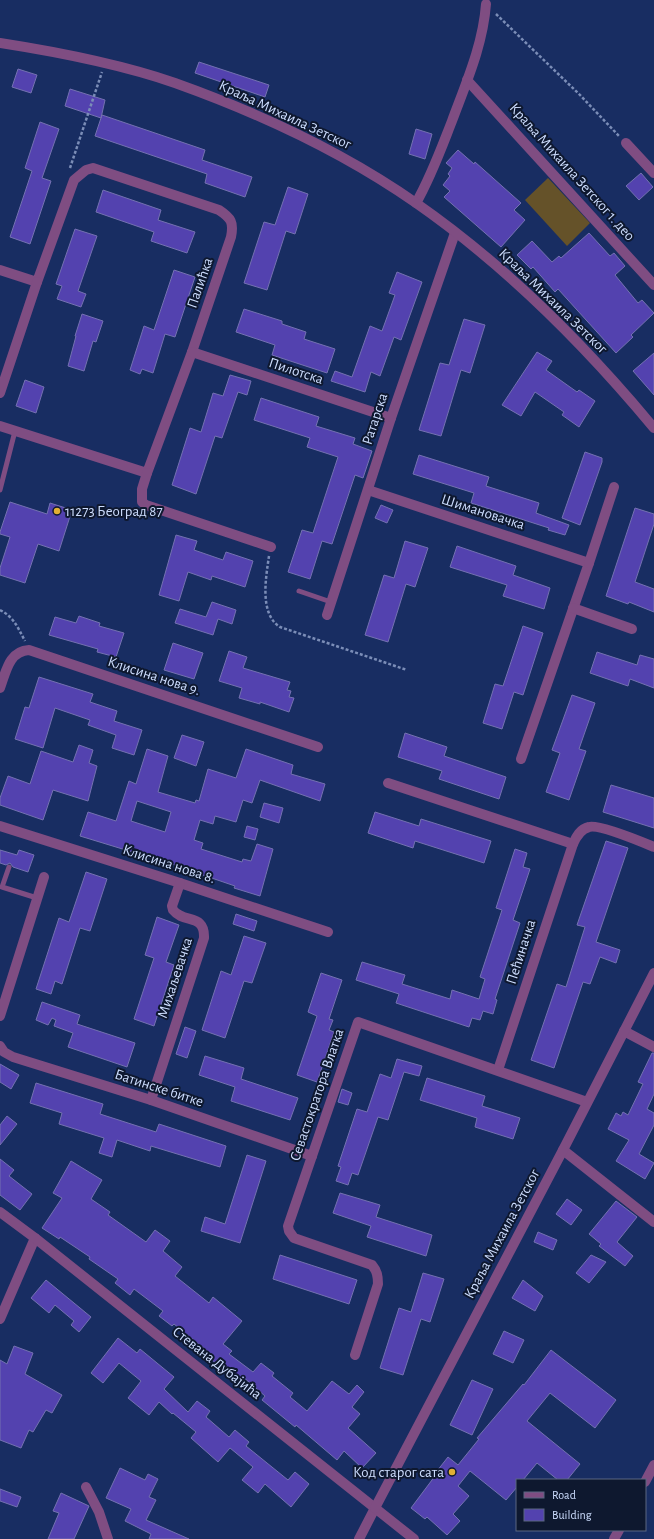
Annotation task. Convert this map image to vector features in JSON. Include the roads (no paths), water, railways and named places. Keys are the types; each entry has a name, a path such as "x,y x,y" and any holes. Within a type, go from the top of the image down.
{"street":[{"path":"416,203 426,186 478,49 484,24 486,4"},
{"name":"Краља Михаила Зетског","path":"0,42 104,64 160,79 236,107 316,144 350,162 416,203 512,280 557,322 624,393 654,428"},
{"name":"Краља Михаила Зетског 1. део","path":"467,80 654,285"},
{"path":"626,143 654,173"},
{"name":"Палићка","path":"0,393 37,282 74,180 86,170 93,168 219,210 231,220 233,227 231,237 192,352 147,473 141,496 142,502 146,505 271,547"},
{"name":"Ратарска","path":"327,615 391,418 455,233"},
{"path":"0,270 37,282"},
{"name":"Пилотска","path":"192,352 391,418"},
{"path":"0,426 147,473"},
{"path":"521,759 614,487"},
{"name":"Шимановачка","path":"368,490 589,563"},
{"path":"573,608 632,628"},
{"name":"Клисина нова 9.","path":"0,688 12,658 23,651 29,650 318,747"},
{"path":"388,783 572,844"},
{"name":"Клисина нова 8.","path":"0,826 328,932"},
{"name":"Пећиначка","path":"498,1070 572,844 580,832 588,827 598,827 654,846"},
{"path":"0,1016 44,877"},
{"name":"Михаљевачка","path":"151,1100 204,938 204,928 202,924 178,915 173,910 172,906 180,883"},
{"name":"Краља Михаила Зетског","path":"359,1539 654,973"},
{"name":"Севастократора Влатка","path":"355,1355 378,1284 376,1270 372,1265 294,1238 290,1235 288,1226 358,1022 587,1102"},
{"path":"624,1031 654,1047"},
{"name":"Батинске битке","path":"0,1046 4,1052 13,1057 151,1100 312,1156"},
{"path":"563,1150 654,1222"},
{"name":"Стевана Дубајића","path":"0,1212 35,1238 414,1539"},
{"path":"0,1319 35,1238"},
{"path":"646,1480 654,1465"},
{"path":"86,1487 99,1512 108,1539"}],"lane":[{"path":"0,490 15,430"},
{"path":"299,591 331,602"},
{"path":"9,867 2,886 37,898"}],"place":[{"name":"11273 Београд 87","path":"57,511"},
{"name":"Код старог сата","path":"452,1472"}]}
